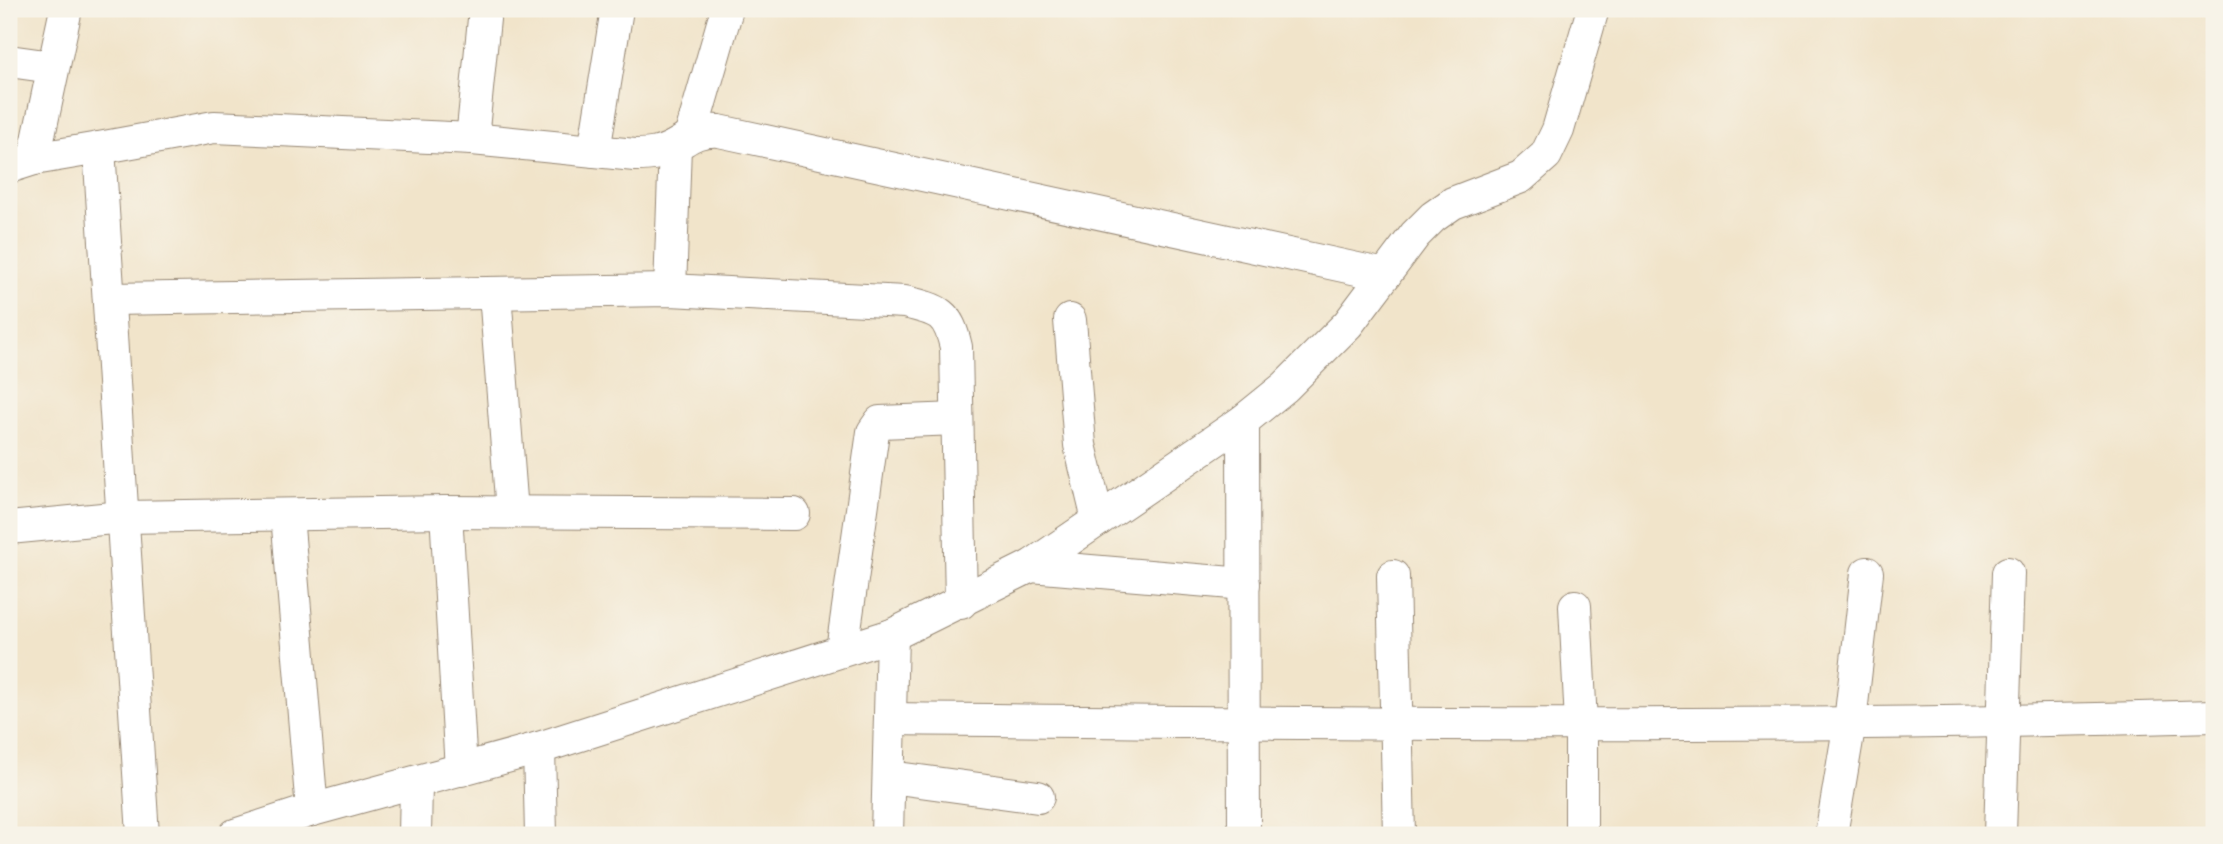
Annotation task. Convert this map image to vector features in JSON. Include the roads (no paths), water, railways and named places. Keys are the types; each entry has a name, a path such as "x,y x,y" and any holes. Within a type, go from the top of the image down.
{"street":[{"path":"66,9 52,67 21,163 214,127 472,139 635,155 657,153 683,140 719,131 1385,275"},
{"path":"472,139 485,9"},
{"path":"594,151 617,9"},
{"path":"670,290 683,140 727,9"},
{"path":"235,835 312,810 539,748 892,635 1031,566 1243,421 1285,387 1332,340 1415,235 1433,217 1453,203 1521,177 1546,155 1558,130 1593,9"},
{"path":"9,61 52,67"},
{"path":"99,148 143,835"},
{"path":"110,299 670,290 905,302 934,309 950,322 956,347 961,603"},
{"path":"495,293 512,512"},
{"path":"1070,320 1080,445 1098,520"},
{"path":"842,650 873,432 880,422 957,419"},
{"path":"1243,421 1244,835"},
{"path":"446,512 461,770"},
{"path":"9,528 123,517 446,512 794,514"},
{"path":"287,515 312,810"},
{"path":"1031,566 1244,584"},
{"path":"1830,835 1850,722 1867,573"},
{"path":"2000,835 2008,573"},
{"path":"1393,576 1399,835"},
{"path":"1575,606 1581,723 1581,835"},
{"path":"887,835 892,635"},
{"path":"892,719 1581,723 2003,722 2214,716"},
{"path":"539,748 541,835"},
{"path":"890,777 1038,797"},
{"path":"415,835 416,783"}]}
